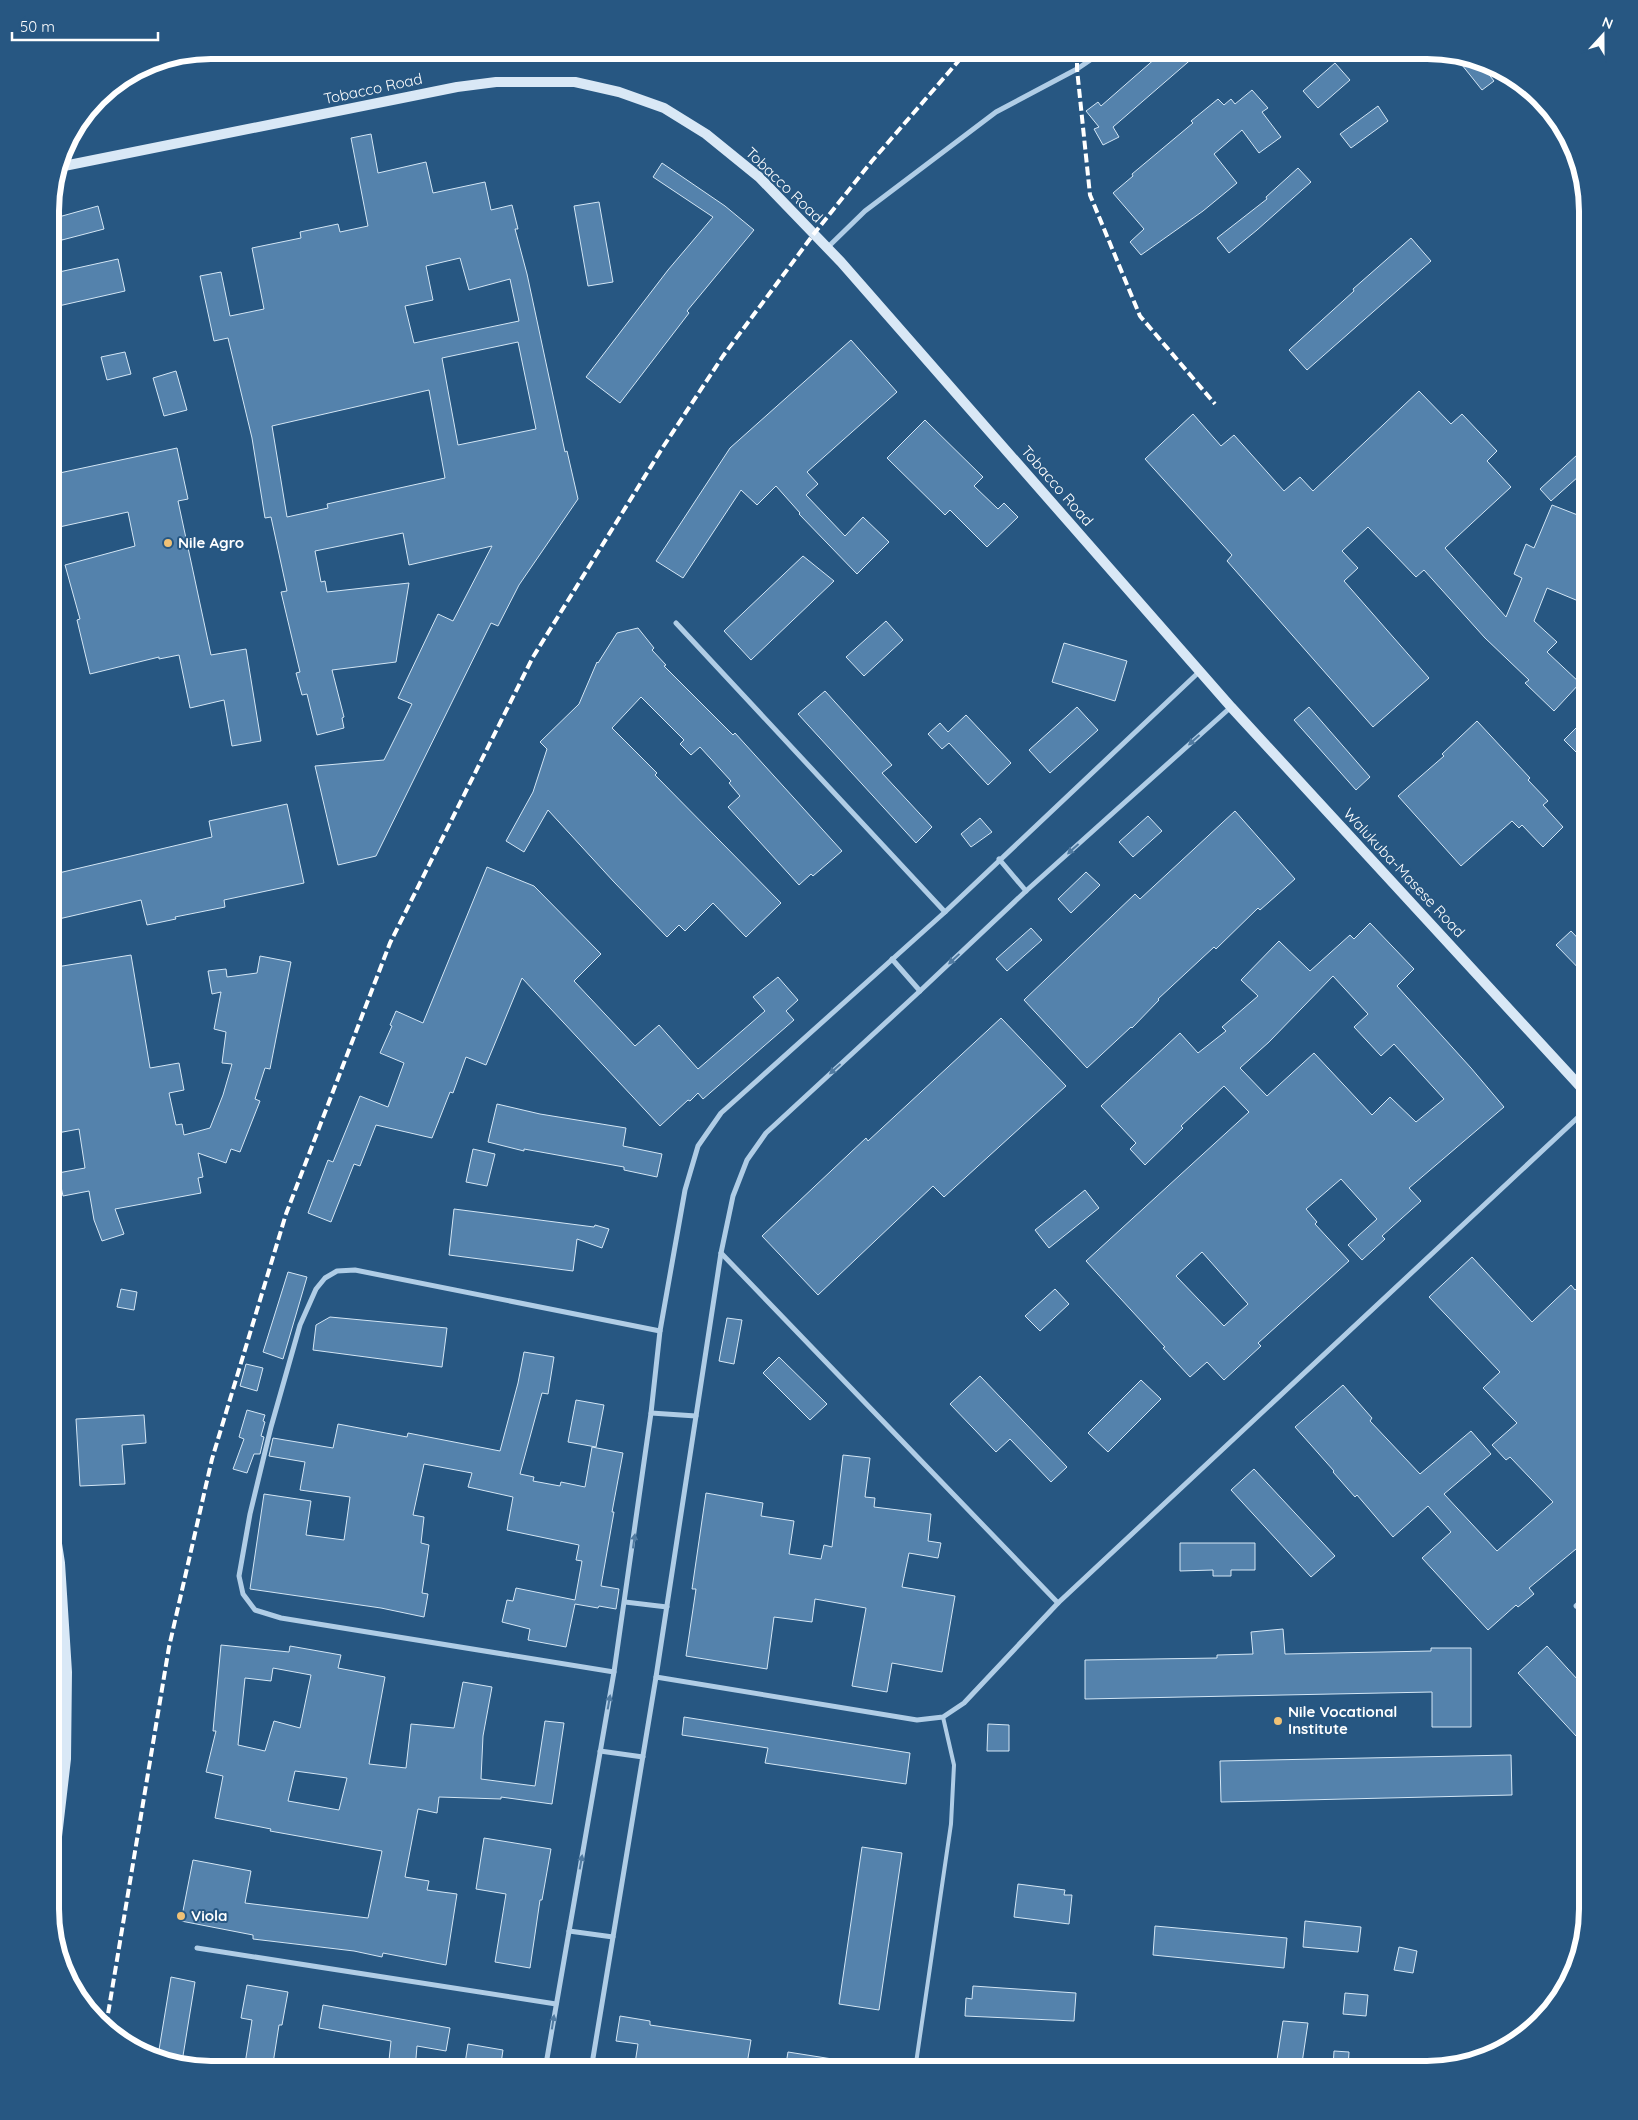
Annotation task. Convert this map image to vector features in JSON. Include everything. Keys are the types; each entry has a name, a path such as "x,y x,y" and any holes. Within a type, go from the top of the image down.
{"street":[{"path":"827,248 865,211 996,112 1077,69 1092,59"},
{"name":"Tobacco Road","path":"66,166 457,87 496,82 575,82 619,92 664,108 706,134 759,177 827,248 1200,670"},
{"path":"676,623 945,912"},
{"path":"546,2061 625,1602 660,1331 685,1190 698,1146 721,1113 945,912 1200,670"},
{"name":"Walukuba-Masese Road","path":"1200,670 1230,707 1579,1085"},
{"path":"593,2061 722,1254 733,1196 747,1160 766,1133 1026,891 1230,707"},
{"path":"999,859 1026,891"},
{"path":"892,959 920,991"},
{"path":"656,1676 917,1720 943,1717 964,1702 1058,1603 1579,1116"},
{"path":"722,1254 1058,1603"},
{"path":"614,1672 281,1618 255,1610 243,1594 239,1576 250,1514 273,1418 300,1325 316,1288 325,1278 337,1272 355,1270 660,1331"},
{"path":"651,1412 696,1416"},
{"path":"59,1557 67,1672 66,1759 59,1818"},
{"path":"625,1602 666,1607"},
{"path":"1576,1606 1579,1603"},
{"path":"600,1751 643,1757"},
{"path":"569,1931 613,1937"},
{"path":"197,1948 556,2004"}],"lane":[{"path":"916,2061 951,1824 954,1765 943,1717"}],"building":[{"path":"1155,59 1192,59 1113,127 1119,137 1103,145 1094,129 1099,127 1086,111 1098,102 1101,106"},
{"path":"1335,63 1350,80 1318,108 1303,91"},
{"path":"1460,63 1486,70 1494,81 1482,90"},
{"path":"1252,90 1268,108 1262,112 1281,137 1259,153 1242,130 1214,154 1237,183 1203,211 1141,255 1130,242 1144,229 1113,193 1133,176 1132,174 1193,123 1191,121 1218,99 1224,105 1231,99 1235,104"},
{"path":"1378,106 1388,121 1351,148 1340,134"},
{"path":"371,134 378,173 426,162 433,193 485,182 491,210 512,205 518,229 515,229 527,274 565,452 567,451 578,499 519,585 498,626 491,623 376,856 338,865 315,766 384,760 412,704 398,698 438,614 453,621 492,546 409,565 403,533 315,551 321,582 325,581 327,592 409,583 396,662 332,670 344,717 342,718 344,728 317,735 307,694 302,695 296,673 300,672 281,592 287,591 271,517 265,518 252,438 228,338 214,341 200,276 221,272 230,316 264,309 252,248 301,238 300,232 338,224 340,232 368,226 351,138","holes":["460,258 469,290 510,279 519,321 414,343 405,306 433,300 426,266","518,342 536,429 458,445 442,358","429,390 445,478 327,504 328,508 287,517 272,426"]},
{"path":"662,163 725,206 754,230 687,311 689,313 620,403 586,377 668,270 713,217 653,177"},
{"path":"1298,168 1311,182 1229,253 1217,238 1267,199 1266,197"},
{"path":"599,202 613,282 588,286 574,206"},
{"path":"98,206 104,229 62,240 59,231 59,217"},
{"path":"1411,238 1431,261 1307,370 1289,350 1354,291 1353,289"},
{"path":"118,259 125,291 59,306 59,272"},
{"path":"851,340 897,392 807,472 818,484 806,495 845,536 863,517 889,542 857,574 799,514 776,486 757,505 741,490 683,578 656,561 730,448"},
{"path":"125,352 131,374 107,380 101,357"},
{"path":"176,371 187,410 164,416 153,378"},
{"path":"1419,391 1451,424 1462,414 1497,451 1487,461 1511,487 1445,548 1506,617 1522,578 1514,574 1526,544 1534,548 1552,505 1579,516 1579,601 1547,588 1534,621 1557,642 1547,652 1579,684 1554,711 1525,683 1529,680 1485,638 1424,570 1416,577 1368,527 1342,551 1358,568 1344,581 1429,678 1373,727 1227,561 1232,555 1145,459 1193,414 1221,446 1234,435 1284,491 1300,477 1313,491"},
{"path":"925,420 983,477 974,486 998,509 1004,503 1018,517 987,547 950,510 945,515 887,458"},
{"path":"177,448 188,499 178,501 211,655 246,649 261,741 232,746 224,700 190,708 179,655 159,659 159,657 90,674 77,620 80,619 65,565 135,546 128,512 59,527 59,473"},
{"path":"1577,455 1579,457 1579,476 1551,501 1540,489"},
{"path":"803,556 834,581 751,660 724,631"},
{"path":"886,621 903,640 864,676 846,657"},
{"path":"638,628 654,648 652,650 666,665 664,666 733,735 735,733 842,851 813,876 811,874 799,885 728,807 740,796 729,783 731,781 700,747 691,755 680,744 684,740 641,697 612,728 657,773 655,775 781,903 746,937 713,903 685,931 679,925 667,937 548,810 524,852 506,841 533,792 547,749 540,742 579,704 597,662 617,633"},
{"path":"1064,643 1127,661 1115,701 1052,682"},
{"path":"825,691 892,765 882,773 932,827 916,843 798,714"},
{"path":"1077,707 1098,730 1050,773 1029,750"},
{"path":"1309,707 1370,777 1356,790 1294,720"},
{"path":"966,715 1011,763 988,785 949,743 942,749 928,734 940,723 948,732"},
{"path":"1477,721 1530,778 1528,780 1548,801 1543,805 1563,827 1543,847 1522,825 1519,828 1512,821 1461,866 1398,796 1444,756 1442,754"},
{"path":"1579,725 1579,755 1564,740"},
{"path":"287,804 304,883 224,900 225,907 147,925 141,900 59,919 59,873 212,837 209,821"},
{"path":"1235,811 1295,879 1260,910 1258,908 1216,949 1214,947 1158,999 1132,1028 1087,1068 1024,1000 1135,894 1140,899"},
{"path":"1148,816 1162,831 1133,857 1119,842"},
{"path":"980,818 992,832 971,847 961,834"},
{"path":"487,867 534,886 601,954 574,981 635,1046 659,1025 698,1069 765,1011 753,997 778,977 798,1000 786,1011 794,1020 703,1099 698,1093 660,1126 522,978 486,1065 466,1057 453,1093 450,1092 432,1138 376,1125 360,1166 354,1164 331,1222 308,1213 328,1160 333,1162 360,1096 388,1107 404,1063 380,1053 392,1026 390,1025 396,1011 423,1023"},
{"path":"1086,872 1100,885 1071,913 1058,899"},
{"path":"1370,923 1414,969 1397,986 1504,1107 1409,1188 1421,1201 1382,1236 1385,1239 1362,1260 1348,1245 1377,1219 1341,1179 1306,1209 1317,1222 1315,1224 1349,1261 1258,1343 1261,1346 1224,1380 1207,1362 1190,1377 1086,1261 1249,1112 1224,1086 1181,1126 1183,1128 1145,1165 1130,1149 1136,1143 1101,1106 1180,1033 1198,1053 1226,1031 1222,1027 1258,996 1241,980 1279,941 1310,971 1350,935 1354,939","holes":["1333,976 1368,1014 1354,1027 1381,1056 1394,1044 1444,1099 1416,1122 1390,1097 1372,1115 1314,1053 1267,1096 1240,1068 1269,1042","1202,1252 1248,1304 1224,1326 1176,1276"]},
{"path":"1031,928 1042,940 1007,971 996,959"},
{"path":"1571,931 1579,939 1579,969 1556,945"},
{"path":"131,955 150,1068 179,1063 184,1090 169,1093 176,1125 182,1124 184,1135 210,1128 223,1095 232,1064 222,1063 226,1032 214,1029 221,992 212,994 208,971 226,969 227,977 257,973 260,956 291,962 270,1069 265,1068 255,1099 260,1101 240,1152 231,1149 226,1163 198,1153 203,1177 198,1178 201,1193 115,1209 124,1234 102,1241 94,1220 89,1191 63,1196 59,1178 59,1173 85,1168 79,1129 59,1133 59,967"},
{"path":"1001,1018 1066,1086 944,1197 933,1186 818,1295 762,1236 866,1138 868,1141"},
{"path":"497,1104 540,1114 626,1128 623,1146 662,1154 657,1177 624,1170 624,1167 524,1149 524,1151 488,1142"},
{"path":"473,1149 495,1154 487,1186 466,1182"},
{"path":"1085,1190 1099,1208 1049,1248 1035,1230"},
{"path":"454,1209 594,1227 595,1225 609,1229 602,1248 577,1239 573,1271 449,1255"},
{"path":"1472,1257 1532,1322 1571,1285 1575,1290 1579,1287 1579,1546 1529,1588 1534,1594 1518,1607 1516,1605 1488,1630 1422,1558 1451,1532 1428,1506 1393,1537 1357,1495 1355,1497 1295,1427 1343,1385 1372,1418 1370,1421 1420,1474 1471,1431 1491,1454 1444,1494 1497,1551 1553,1502 1510,1457 1506,1460 1492,1445 1517,1423 1483,1388 1500,1372 1429,1297"},
{"path":"288,1272 307,1277 283,1359 263,1352"},
{"path":"121,1289 137,1292 134,1310 117,1307"},
{"path":"1055,1289 1069,1304 1040,1331 1025,1316"},
{"path":"330,1317 447,1328 442,1367 313,1350 316,1325"},
{"path":"727,1318 742,1320 734,1364 719,1361"},
{"path":"524,1352 554,1357 548,1394 542,1393 520,1474 534,1477 533,1481 560,1486 561,1482 585,1487 592,1447 623,1453 601,1586 619,1589 616,1609 575,1604 566,1647 528,1640 530,1629 502,1622 507,1600 513,1601 516,1588 575,1600 582,1561 576,1560 579,1545 507,1530 513,1497 468,1487 472,1473 424,1464 413,1515 424,1517 421,1543 429,1545 422,1593 428,1594 424,1617 381,1608 250,1589 264,1494 311,1501 306,1535 344,1540 350,1497 300,1490 305,1462 269,1456 273,1438 333,1448 338,1424 407,1437 408,1433 500,1451"},
{"path":"779,1357 827,1404 810,1420 763,1373"},
{"path":"246,1364 263,1368 257,1391 240,1386"},
{"path":"980,1376 1067,1467 1051,1482 1010,1439 996,1452 950,1404"},
{"path":"1141,1380 1161,1399 1108,1452 1088,1433"},
{"path":"576,1400 604,1405 596,1447 568,1442"},
{"path":"247,1410 265,1415 263,1421 265,1422 261,1436 264,1437 260,1454 254,1454 247,1473 233,1469 244,1439 239,1437"},
{"path":"144,1415 146,1443 122,1445 125,1484 80,1486 76,1419"},
{"path":"843,1455 870,1458 865,1497 875,1498 874,1507 931,1514 928,1541 941,1543 938,1558 909,1553 902,1587 955,1596 942,1672 892,1663 887,1692 852,1686 866,1608 815,1599 812,1622 774,1617 767,1669 686,1656 696,1589 692,1589 706,1493 763,1503 761,1516 794,1521 789,1554 821,1559 824,1545 832,1547"},
{"path":"1254,1469 1335,1556 1311,1577 1231,1490"},
{"path":"1180,1543 1255,1543 1255,1570 1231,1570 1231,1576 1213,1576 1213,1570 1180,1571"},
{"path":"1283,1629 1285,1654 1431,1651 1431,1648 1471,1648 1471,1727 1432,1727 1432,1692 1085,1699 1085,1660 1217,1658 1217,1655 1253,1654 1251,1632"},
{"path":"221,1645 289,1652 290,1646 341,1655 338,1668 385,1677 369,1764 406,1768 411,1724 454,1728 463,1682 492,1687 483,1736 481,1779 535,1786 545,1721 564,1723 552,1804 501,1797 501,1799 439,1797 437,1813 418,1809 405,1877 429,1881 427,1890 457,1894 446,1965 383,1953 382,1957 354,1951 253,1939 253,1935 181,1921 193,1860 251,1871 245,1903 368,1918 382,1851 270,1831 271,1829 215,1818 223,1776 206,1772 216,1731 213,1731","holes":["273,1668 311,1675 300,1728 274,1721 265,1751 238,1745 245,1678 271,1681","295,1771 347,1778 339,1810 288,1801"]},
{"path":"1547,1646 1579,1681 1579,1739 1518,1673"},
{"path":"684,1717 910,1753 906,1784 765,1763 768,1748 682,1735"},
{"path":"988,1724 1009,1725 1009,1751 987,1751"},
{"path":"1511,1755 1512,1795 1221,1802 1220,1761"},
{"path":"484,1838 551,1849 542,1900 540,1900 530,1968 495,1962 506,1894 476,1889"},
{"path":"862,1847 902,1853 879,2010 839,2004"},
{"path":"1018,1884 1065,1890 1064,1895 1072,1895 1069,1924 1014,1917"},
{"path":"1305,1921 1361,1927 1358,1952 1303,1947"},
{"path":"1155,1926 1287,1938 1284,1968 1153,1955"},
{"path":"1399,1947 1417,1951 1413,1973 1394,1970"},
{"path":"171,1977 195,1982 183,2058 159,2052"},
{"path":"247,1985 288,1992 282,2025 279,2025 273,2061 245,2061 252,2020 241,2018"},
{"path":"973,1986 1076,1993 1074,2021 965,2016 966,1998 972,1999"},
{"path":"1345,1993 1368,1995 1366,2016 1343,2014"},
{"path":"323,2005 450,2028 446,2051 417,2046 416,2061 389,2061 391,2041 319,2028"},
{"path":"620,2016 650,2021 650,2025 751,2040 748,2061 635,2061 638,2044 616,2041"},
{"path":"1283,2021 1308,2023 1302,2061 1277,2060"},
{"path":"468,2044 503,2050 501,2061 465,2061"},
{"path":"1334,2051 1349,2052 1348,2061 1333,2061"},
{"path":"788,2052 845,2061 786,2061"}],"railway":[{"path":"107,2020 169,1647 212,1459 286,1214 390,943 533,657 663,447 723,356 813,235 872,161 960,59"},
{"path":"1077,59 1090,195 1140,316 1215,404"}],"place":[{"name":"Nile Agro","path":"168,543"},
{"name":"Nile Vocational Institute","path":"1278,1721"},
{"name":"Viola","path":"181,1916"}]}
